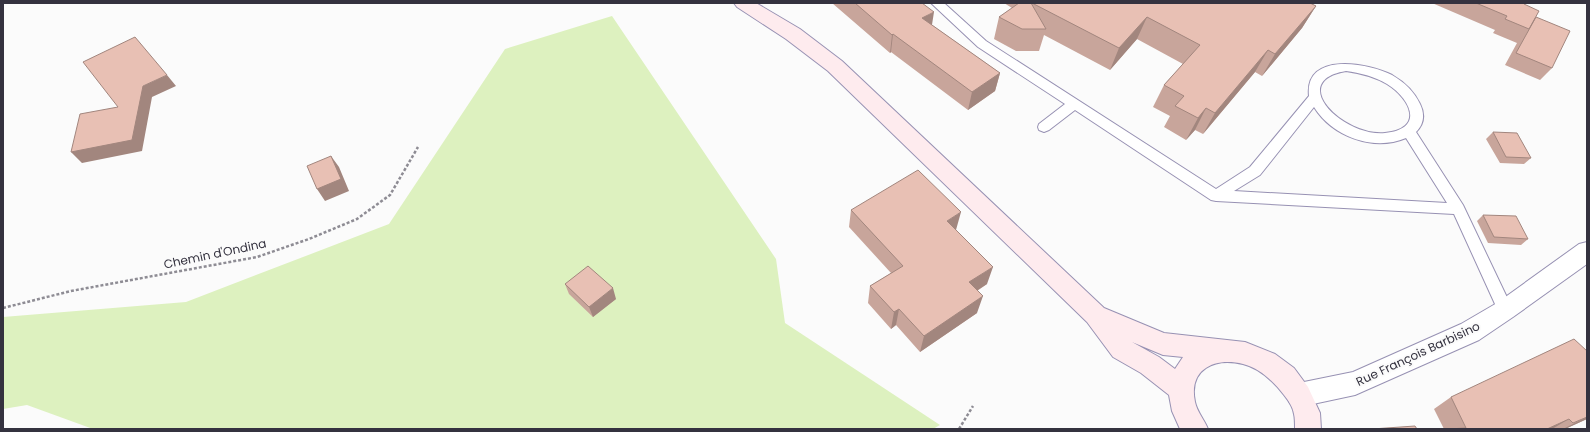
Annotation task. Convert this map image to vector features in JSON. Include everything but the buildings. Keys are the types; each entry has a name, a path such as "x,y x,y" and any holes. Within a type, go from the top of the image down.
{"main road":[{"path":"743,3 793,34 835,66 1095,315 1122,349 1150,365 1180,388"},
{"path":"1095,315 1163,344 1245,353 1266,362 1285,376 1299,394 1307,413 1308,429"},
{"path":"1195,429 1183,407 1180,388 1187,369 1203,356 1224,351"}],"street":[{"name":"Rue François Barbisino","path":"1299,394 1355,383 1470,332 1505,310 1587,252"}],"lane":[{"path":"937,3 982,44 1216,196 1458,209"},
{"path":"1346,67 1361,69 1378,74 1393,82 1405,91 1414,102 1418,114 1416,124 1409,132 1395,138 1376,138 1355,133 1336,124 1322,111 1314,98 1314,86 1316,81 1319,76 1331,70 1346,67"},
{"path":"1216,196 1255,171 1314,98"},
{"path":"1044,127 1074,104"},
{"path":"1409,132 1458,209 1505,310"}],"path":[{"name":"Chemin d'Ondina","path":"3,308 71,291 257,257 309,239 357,219 390,195 418,147"},
{"path":"959,429 973,406"}],"green space":[{"path":"612,16 776,259 785,323 940,425 933,429 93,429 27,405 3,409 3,317 186,302 389,224 505,49"}]}
